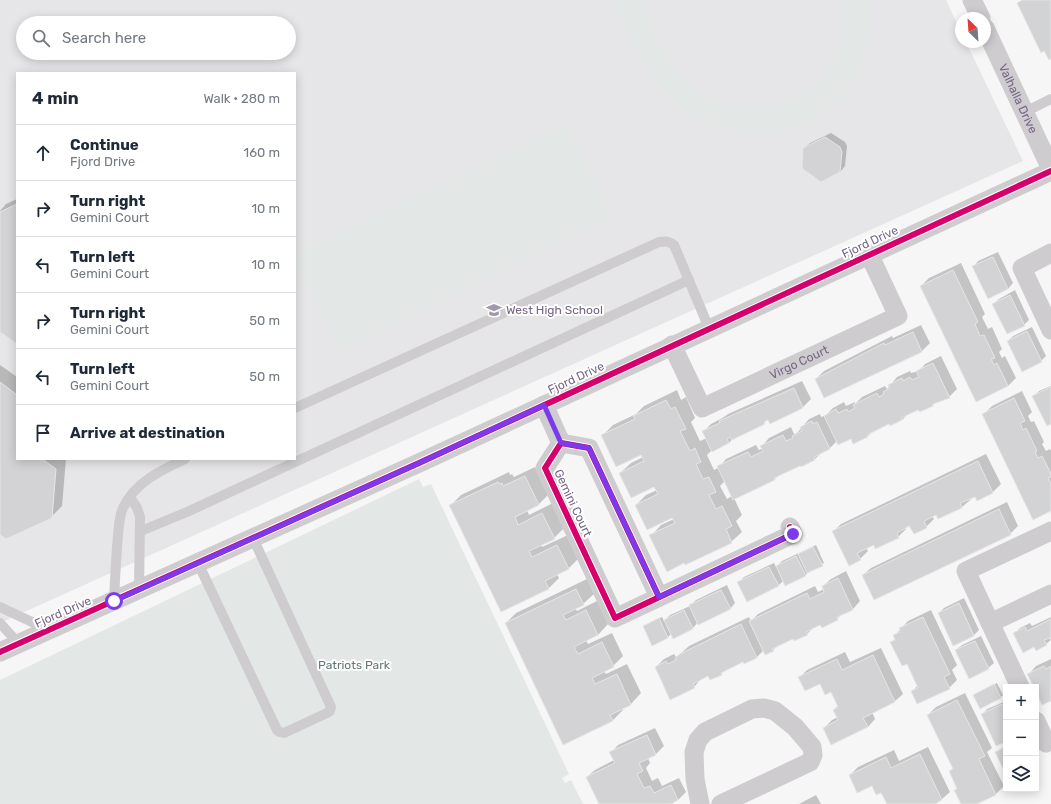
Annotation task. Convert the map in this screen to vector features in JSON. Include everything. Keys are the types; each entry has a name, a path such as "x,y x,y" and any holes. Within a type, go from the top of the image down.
{"street":[{"path":"972,0 977,12"},
{"name":"Valhalla Drive","path":"991,41 1051,170"},
{"name":"Fjord Drive","path":"0,652 544,405 1051,170"},
{"path":"1051,253 1022,268 1051,330"},
{"name":"Virgo Court","path":"672,345 702,408 898,316 869,254"},
{"path":"544,405 561,443 589,448 659,597"},
{"name":"Gemini Court","path":"561,443 545,468 615,618 793,534 790,527"},
{"path":"1019,684 966,571 1050,531 1051,532"},
{"path":"990,623 1051,594"},
{"path":"700,804 695,779 694,752 698,740 706,732 752,709 764,708 775,711 790,723 812,747 813,755 810,762 721,804"},
{"path":"1039,728 1046,743"}],"lane":[{"path":"1024,112 1051,99"},
{"path":"296,408 659,242 665,241 674,245 709,328"},
{"path":"140,531 187,512 689,280"},
{"path":"114,601 120,517 123,508 130,497 147,479 182,460"},
{"path":"130,497 137,508 140,517 139,590"},
{"path":"198,563 277,730 284,732 327,713 330,711 331,707 253,538"},
{"path":"0,607 49,630"},
{"path":"0,623 19,644"}],"shaded area":[{"name":"West High School","path":"0,0 946,0 955,19 955,48 969,48 1023,161 0,623"}],"green space":[{"path":"611,0 639,0 664,52 677,72 702,95 732,107 762,109 792,101 818,83 836,56 844,25 842,0 871,0 871,36 859,71 838,100 810,122 776,133 740,133 705,123 688,113 670,99 655,82 642,61 641,62"},
{"path":"566,125 611,218 567,239 522,146"},
{"path":"521,146 566,240 523,260 478,166"},
{"path":"477,166 522,261 476,283 431,188"},
{"path":"430,188 476,284 432,306 385,209"},
{"path":"385,210 431,306 386,327 340,231"},
{"path":"339,232 385,328 338,350 296,263 296,253"},
{"name":"Patriots Park","path":"419,479 423,487 431,484 569,774 562,778 565,783 571,780 583,804 0,804 0,680"}],"building":[{"path":"1022,0 1051,0 1051,59 1049,60 1044,51 1041,53 1017,3"},
{"path":"825,137 840,147 842,152 840,172 821,182 803,169 803,148"},
{"path":"16,204 16,343 0,332 0,212"},
{"path":"993,257 1008,289 988,299 972,266"},
{"path":"953,270 978,322 975,324 980,336 984,335 995,358 991,359 994,365 997,363 1008,386 976,402 920,286"},
{"path":"1010,295 1025,326 1007,334 992,304"},
{"path":"1027,331 1042,362 1022,372 1007,341"},
{"path":"913,332 922,352 824,398 815,379 884,343 885,345"},
{"path":"933,363 950,398 933,404 933,406 920,412 918,410 901,418 902,420 890,426 889,424 853,444 851,439 838,445 824,416 836,409 838,413 847,409 848,412 855,408 853,405 877,393 879,397 884,394 883,392 890,388 888,385 902,378 903,381 910,377 912,380 919,377 916,371"},
{"path":"0,382 16,394 16,460 43,460 56,469 52,518 6,539 0,535"},
{"path":"1051,387 1051,424 1047,426 1032,396"},
{"path":"794,388 803,408 770,424 768,420 764,422 765,424 732,440 730,437 727,439 729,443 712,452 702,431 720,423 719,421"},
{"path":"1014,398 1025,421 1020,423 1023,430 1026,428 1037,451 1035,452 1038,458 1042,456 1051,474 1051,477 1048,478 1051,484 1051,511 1033,520 982,414"},
{"path":"666,400 671,409 675,407 686,429 680,431 690,451 695,448 701,462 696,464 703,479 709,477 716,492 709,495 716,509 722,506 732,526 726,529 732,543 685,565 684,563 667,572 649,535 675,523 672,518 647,530 635,505 658,494 654,487 631,498 619,473 644,461 641,455 616,467 601,435 635,419 633,416"},
{"path":"812,421 813,424 817,422 830,449 814,457 815,460 774,478 775,480 733,500 717,466 748,452 751,457 763,451 760,446 783,435 786,441 793,438 792,436 802,431 800,427"},
{"path":"978,461 993,493 977,501 975,497 960,503 962,508 938,519 936,515 924,521 927,528 914,534 909,526 897,533 899,538 875,549 874,545 857,553 861,560 849,566 832,531"},
{"path":"525,476 539,505 515,517 518,525 542,513 555,539 529,551 532,557 557,545 569,569 545,581 549,589 501,612 449,505 498,482 500,484 502,483 503,486"},
{"path":"999,509 1011,535 874,600 862,575"},
{"path":"813,547 823,566 807,573 798,554"},
{"path":"796,556 806,576 785,586 776,566"},
{"path":"769,567 779,586 747,602 737,582"},
{"path":"838,578 853,610 837,617 838,620 822,628 820,625 806,632 808,635 794,641 793,639 772,649 774,651 765,655 749,621 807,593 810,599 824,592 822,586"},
{"path":"576,589 584,605 563,615 566,620 586,610 598,635 574,647 578,654 602,642 614,667 592,678 595,684 617,674 631,705 610,715 613,721 563,745 505,623"},
{"path":"721,590 731,609 698,625 689,605"},
{"path":"959,603 974,636 953,646 938,613"},
{"path":"684,610 693,629 673,639 664,620"},
{"path":"923,617 950,674 944,677 950,689 917,704 911,691 918,688 907,664 902,666 890,642 895,640 893,635 900,632 899,628"},
{"path":"659,618 668,638 652,646 643,626"},
{"path":"1051,619 1051,641 1050,638 1044,640 1047,645 1036,651 1034,647 1023,653 1013,633 1025,627 1027,631"},
{"path":"741,624 757,658 744,664 743,662 721,673 722,675 710,680 708,676 693,684 695,688 670,700 655,667 666,661 668,664 676,660 675,658 680,654"},
{"path":"975,641 989,669 969,679 955,650"},
{"path":"873,655 895,702 863,718 868,727 831,745 823,728 838,720 833,710 838,707 831,692 825,695 820,684 805,691 798,677 837,659 842,670"},
{"path":"1044,666 1046,669 1051,666 1051,701 1042,705 1039,698 1039,684 1032,684 1027,674"},
{"path":"994,684 1001,698 980,709 973,695"},
{"path":"957,700 985,756 979,759 996,795 977,804 961,804 954,790 957,789 949,771 953,769 927,715"},
{"path":"1002,704 1003,743 996,746 981,714"},
{"path":"647,735 656,755 639,763 643,771 637,774 644,788 650,786 654,793 671,785 678,800 671,804 599,804 586,777 615,763 609,752"},
{"path":"1003,748 1003,769 995,752"},
{"path":"920,754 942,800 935,804 887,804 881,793 876,795 872,786 857,793 849,775 886,757 891,768"}],"cycle path":[{"path":"0,652 419,463 1051,171"},
{"path":"659,597 589,448 561,443 545,468 615,618 793,534 790,527"}],"place":[{"name":"West High School","path":"494,310"}],"route":[{"path":"114,601 544,405 561,443 589,448 659,597 793,534"}]}
